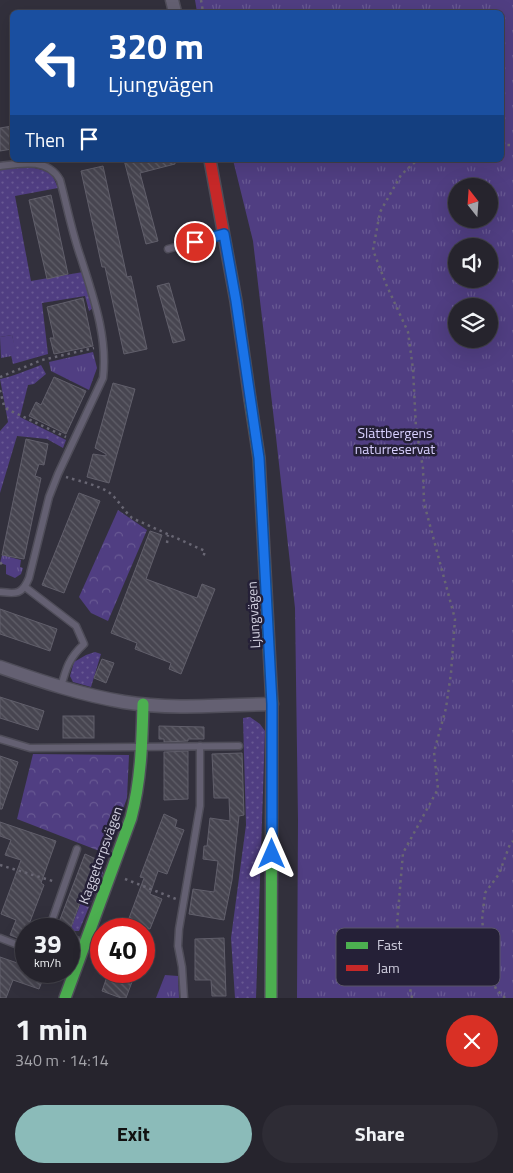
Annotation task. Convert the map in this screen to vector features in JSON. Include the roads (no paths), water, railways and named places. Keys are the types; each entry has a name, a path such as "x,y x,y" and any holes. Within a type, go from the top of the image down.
{"street":[{"name":"Ljungvägen","path":"210,162 236,301 259,458 272,704 271,998"},
{"path":"0,667 61,687 123,702 198,706 272,704"},
{"name":"Kaggetorpsvägen","path":"65,998 109,873 131,818 138,792 143,704"}],"lane":[{"path":"0,166 38,164 49,167 56,172 60,180 80,258 88,277 102,338 104,366 103,378 49,497 25,588 14,594 0,592"},
{"path":"168,248 224,234"},
{"path":"25,588 80,631 84,644 74,653 67,664 61,687"},
{"path":"0,739 30,748 239,746"},
{"path":"184,998 182,967 178,946 179,929 200,806 200,746"},
{"name":"Kaggetorpsvägen","path":"53,918 77,849"},
{"path":"0,938 15,944"},
{"path":"80,942 84,944"}],"park label":[{"name":"Slättbergens naturreservat","path":"395,440"}]}
